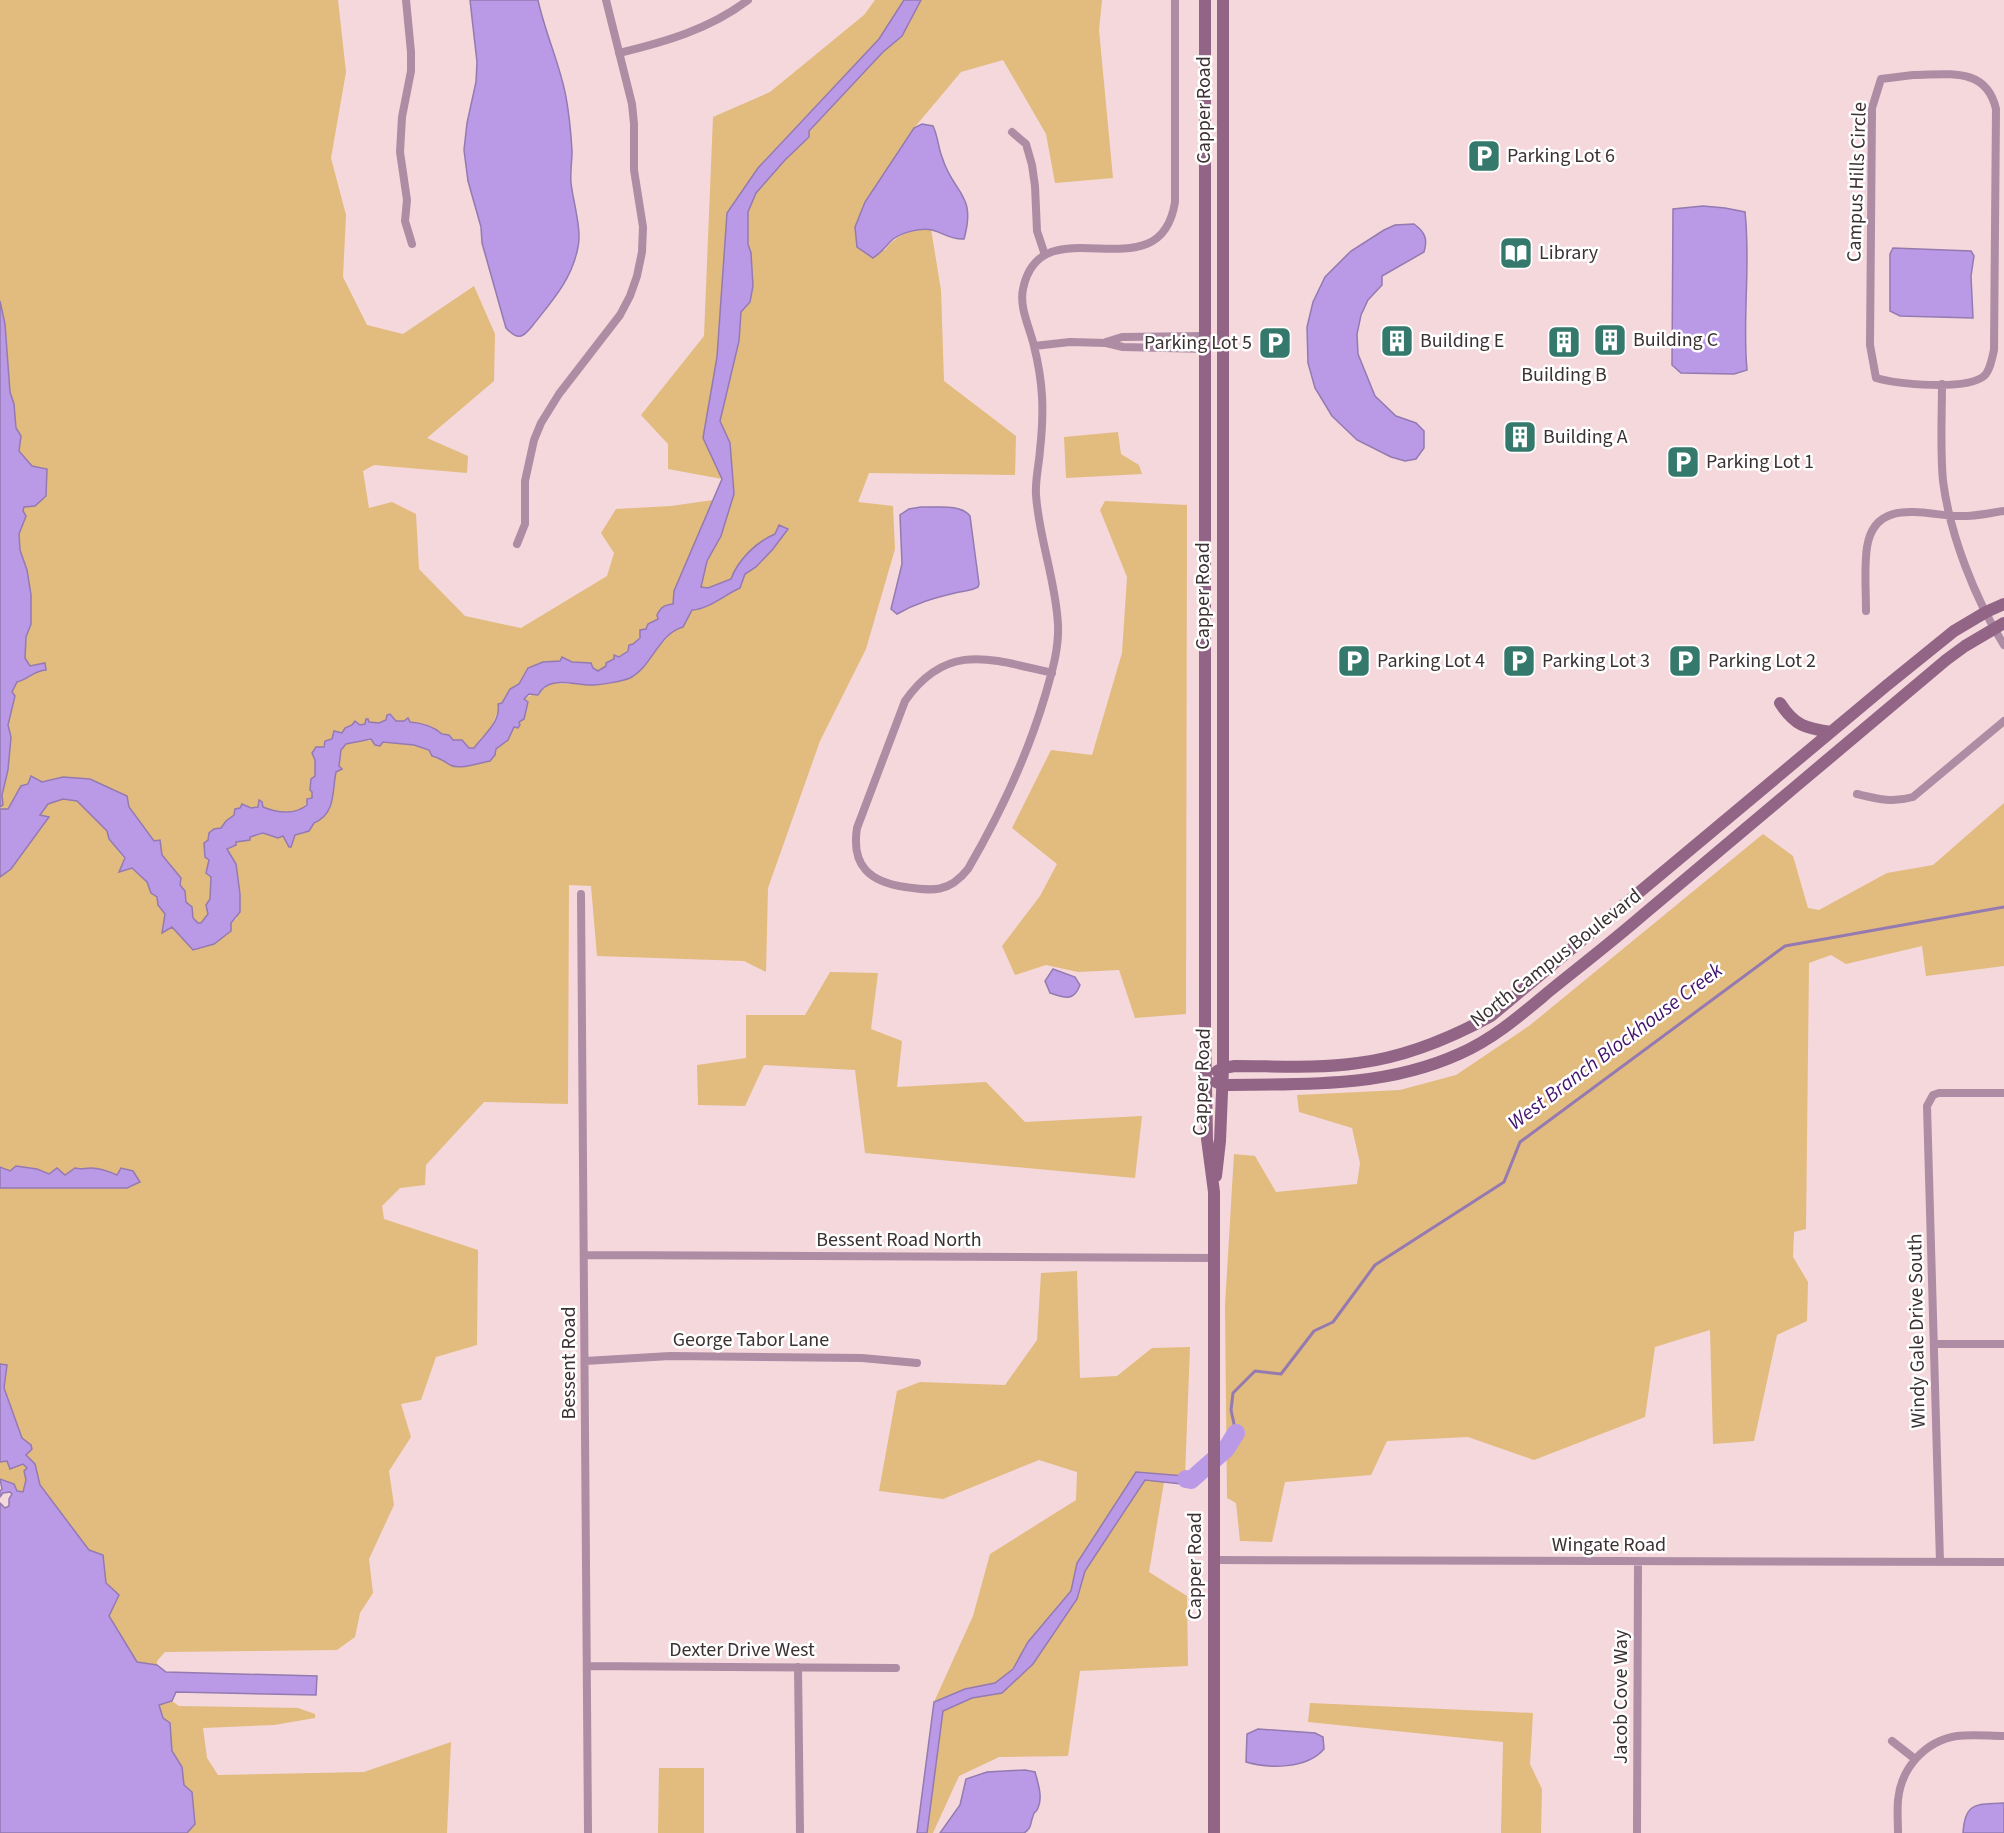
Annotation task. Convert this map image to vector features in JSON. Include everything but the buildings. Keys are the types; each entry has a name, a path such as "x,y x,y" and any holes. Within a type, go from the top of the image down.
{"street":[{"path":"406,0 411,71 402,117 400,152 407,200 405,221 412,244"},
{"path":"517,544 525,524 525,481 528,460 541,423 559,394 620,315 637,276 642,252 643,227 634,170 632,104 606,0"},
{"path":"620,53 694,31 748,0"},
{"path":"1052,673 996,660 972,658 947,664 934,671 914,688 905,701 857,828 856,853 863,867 873,877 886,884 930,891 952,885 962,878 1008,794 1039,716 1052,673 1058,623 1036,494 1042,422 1040,374 1022,305 1023,290 1035,264 1045,255 1072,248 1132,248 1148,245 1167,229 1173,216 1175,202 1175,0"},
{"name":"Capper Road","path":"1205,0 1205,1078 1207,1139 1214,1192"},
{"name":"Capper Road","path":"1214,1833 1214,1192 1223,1085 1223,0"},
{"name":"Campus Hills Circle","path":"1913,75 1964,76 1977,79 1994,97 1996,109 1994,350 1991,363 1984,376 1971,382 1942,384 1906,384 1876,378 1872,362 1870,345 1872,108 1881,79 1913,75"},
{"path":"1012,132 1026,144 1032,165 1036,231 1045,255"},
{"path":"1163,336 1163,349"},
{"path":"1106,343 1122,337 1205,336"},
{"path":"1034,346 1070,342 1106,343 1123,347 1205,349"},
{"path":"1942,384 1943,480 1949,516 1965,565 1986,612 1999,626 2004,645"},
{"path":"1866,611 1867,548 1875,527 1882,519 1892,513 1905,512 1961,517 2004,512"},
{"name":"North Campus Boulevard","path":"1205,1078 1223,1068 1359,1063 1431,1045 1453,1037 1491,1016 1954,631 2004,604"},
{"name":"North Campus Boulevard","path":"1205,1078 1223,1085 1343,1083 1389,1076 1459,1054 1513,1021 1619,935 1946,660 1999,626"},
{"path":"1780,703 1790,718 1805,728 1832,732"},
{"path":"1857,794 1899,801 1913,797 2004,721"},
{"name":"Bessent Road","path":"581,894 588,1833"},
{"path":"1606,921 1619,935"},
{"path":"1431,1045 1435,1062"},
{"name":"Windy Gale Drive South","path":"1940,1562 1927,1106 1933,1095 1939,1093 2004,1093"},
{"name":"Bessent Road North","path":"585,1255 1214,1258"},
{"path":"1934,1344 2004,1344"},
{"name":"George Tabor Lane","path":"585,1361 670,1356 862,1358 917,1363"},
{"name":"Wingate Road","path":"1214,1560 2004,1562"},
{"name":"Jacob Cove Way","path":"1637,1833 1638,1562"},
{"name":"Dexter Drive West","path":"587,1666 896,1668"},
{"path":"798,1667 800,1833"},
{"path":"1898,1833 1898,1800 1901,1785 1915,1759 1929,1746 1940,1740 1955,1737 2004,1736"},
{"path":"1892,1742 1915,1759"}],"shaded area":[{"path":"0,0 338,0 346,72 331,158 346,215 343,277 367,325 403,334 474,286 495,334 494,381 427,438 468,456 467,473 374,465 363,471 369,508 392,502 416,514 419,569 465,616 521,628 607,576 614,553 601,533 616,509 671,506 713,500 674,591 673,604 658,619 649,624 630,648 609,664 598,671 591,663 572,662 562,657 560,661 543,662 528,668 519,684 510,689 489,733 481,738 474,748 469,748 426,724 386,720 380,723 369,722 368,719 365,724 352,726 325,743 315,760 315,777 311,779 310,790 313,792 312,798 300,811 275,812 263,807 240,808 221,828 209,859 210,899 206,905 208,914 201,923 193,918 192,907 186,902 185,891 180,885 181,878 162,855 160,841 154,841 129,807 63,777 21,786 8,809 0,809 3,805 2,795 8,770 11,737 8,725 15,696 12,692 17,682 46,670 30,666 25,658 26,637 31,624 31,595 27,570 20,550 19,534 26,516 23,511 24,506 46,496 47,470 32,466 19,451 21,436 16,428 14,404 10,392 5,324 0,301"},
{"path":"470,0 538,0 567,103 572,151 571,183 578,224 578,247 561,289 529,329 520,336 514,335 506,328 482,243 481,227 468,181 464,150 476,82 477,62"},
{"path":"875,0 904,0 879,39 758,168 727,213 717,357 703,438 722,479 668,469 668,444 641,415 704,336 713,117 770,92 864,15"},
{"path":"904,0 921,0 902,36 883,52 809,131 809,137 756,193 748,212 748,244 751,253 753,286 750,302 741,312 739,341 720,421 730,443 734,494 721,536 707,561 701,587 708,588 731,579 748,552 775,534 779,525 788,529 756,567 745,574 740,588 710,604 692,610 683,627 667,636 638,673 630,678 597,685 555,683 543,689 538,695 529,694 524,699 528,702 524,719 519,722 518,728 514,727 508,740 496,749 490,761 454,766 432,756 429,750 414,745 383,742 380,746 375,745 371,739 346,744 341,750 339,766 342,769 336,772 330,808 309,831 295,835 291,847 283,836 278,838 263,833 250,837 250,840 236,842 236,845 227,849 236,864 240,912 231,923 231,931 214,944 193,950 172,927 162,933 165,914 158,905 157,897 151,893 147,882 132,868 119,872 125,858 109,839 107,831 77,801 63,799 48,804 40,815 49,817 11,869 0,877 0,809 8,809 21,786 28,784 31,776 42,782 63,777 90,779 127,796 129,807 154,841 160,840 162,855 181,878 180,885 185,891 186,902 192,907 193,918 201,923 208,914 206,905 210,899 211,877 206,873 209,860 205,857 204,843 208,840 209,833 221,828 234,815 235,809 240,808 242,804 251,808 258,807 259,800 263,807 286,812 307,805 307,799 312,798 311,779 315,776 315,760 312,753 316,747 324,747 325,741 332,739 334,731 342,733 355,721 360,725 365,724 366,719 369,722 379,723 386,720 387,715 390,714 396,721 404,721 408,718 410,722 431,727 442,734 449,735 453,740 462,740 469,748 474,748 494,723 498,704 502,703 510,689 519,684 528,668 543,662 560,661 562,657 572,662 591,663 598,671 614,659 614,655 619,657 628,651 629,645 640,638 640,630 646,629 648,624 658,619 657,615 663,607 673,604 674,591 722,479 703,438 717,357 727,213 758,168 879,39"},
{"path":"921,0 1102,0 1099,30 1113,178 1055,183 1046,134 1003,60 961,72 914,128 865,202 855,227 857,247 885,250 894,240 905,234 931,229 941,290 944,381 1016,436 1015,475 869,473 858,502 893,506 895,549 866,649 820,741 768,888 766,972 744,961 597,956 591,886 569,885 568,1104 484,1102 426,1165 425,1185 400,1188 382,1206 384,1219 478,1250 477,1345 436,1357 421,1400 401,1404 411,1437 389,1471 394,1505 369,1559 373,1593 360,1613 355,1637 337,1650 165,1652 157,1661 157,1665 137,1662 109,1616 119,1595 106,1583 103,1555 89,1550 40,1485 35,1464 26,1454 4,1388 7,1365 0,1364 0,1188 127,1188 139,1182 102,1169 81,1170 65,1175 49,1174 37,1169 10,1171 0,1167 0,877 11,869 49,817 40,815 48,804 63,799 77,801 107,831 109,839 131,868 147,882 151,893 157,897 158,905 165,914 163,933 172,927 193,950 214,944 230,931 231,923 237,918 227,849 233,847 236,842 249,840 249,837 263,833 277,838 283,836 291,847 295,835 309,831 330,808 336,772 342,769 339,766 341,750 346,744 365,740 399,742 429,750 432,756 468,762 490,761 496,749 508,740 519,722 528,702 524,699 553,683 570,684 574,682 592,685 629,678 646,664 659,646 676,629 683,627 692,610 710,604 740,588 745,574 756,567 773,549 787,529 779,525 775,534 755,547 743,559 731,579 708,588 701,587 707,561 721,536 730,443 720,421 739,342 741,311 750,302 753,286 751,253 748,244 748,212 756,193 809,137 809,132 883,52 902,36"},
{"path":"922,124 933,126 947,169 966,203 968,212 964,239 927,229 916,230 895,238 873,258 857,247 855,227 865,202 914,128"},
{"path":"1703,206 1745,212 1747,370 1734,374 1681,373 1672,365 1673,209"},
{"path":"1414,224 1425,236 1424,252 1382,276 1382,285 1368,300 1361,315 1357,334 1358,354 1375,396 1396,416 1416,423 1424,431 1424,448 1416,459 1405,461 1391,457 1357,440 1332,416 1315,388 1308,363 1307,327 1313,302 1325,277 1351,251 1395,225"},
{"path":"1893,248 1971,251 1974,256 1971,276 1973,318 1900,316 1890,311 1890,254"},
{"path":"0,301 5,324 10,392 14,404 16,428 21,436 19,451 32,466 47,469 46,496 35,506 24,507 23,511 26,516 19,534 20,550 27,570 31,595 31,624 26,637 25,658 30,666 45,663 46,670 17,682 12,692 15,696 8,725 11,737 8,770 2,795 3,805 0,807"},
{"path":"1118,432 1121,454 1139,465 1142,474 1066,478 1064,437"},
{"path":"1105,501 1187,505 1186,1014 1135,1018 1119,970 1078,972 1046,965 1015,975 1002,946 1040,896 1057,864 1012,828 1051,750 1092,755 1122,653 1127,577 1100,510"},
{"path":"921,507 960,509 970,516 979,584 973,589 925,601 897,614 891,609 902,564 900,515 909,509"},
{"path":"2004,803 2004,966 1926,976 1922,946 1846,964 1831,955 1809,963 1806,1229 1794,1232 1793,1257 1808,1282 1807,1321 1777,1335 1754,1441 1713,1444 1710,1330 1655,1347 1645,1417 1534,1460 1468,1437 1387,1441 1371,1475 1285,1482 1272,1542 1240,1541 1236,1503 1227,1498 1225,1306 1234,1154 1255,1156 1276,1192 1357,1184 1360,1163 1352,1128 1299,1112 1297,1095 1400,1090 1456,1075 1529,1026 1763,834 1793,856 1808,908 1819,910 1887,873 1933,865"},
{"path":"1053,969 1075,977 1080,985 1075,994 1064,997 1050,993 1045,981"},
{"path":"830,972 878,973 871,1029 902,1041 897,1087 986,1082 1025,1122 1142,1116 1135,1178 865,1153 855,1070 764,1065 745,1106 698,1105 697,1065 746,1058 746,1015 805,1015"},
{"path":"16,1166 37,1169 49,1174 57,1168 65,1175 75,1168 91,1168 117,1175 121,1168 133,1171 140,1182 127,1188 0,1188 0,1167 10,1171"},
{"path":"1077,1271 1080,1378 1117,1376 1152,1348 1190,1347 1185,1476 1136,1472 1077,1563 1071,1591 1028,1642 1013,1669 995,1683 965,1689 934,1702 973,1616 990,1554 1076,1500 1077,1472 1039,1460 943,1499 879,1491 897,1391 920,1382 1005,1385 1037,1340 1041,1273"},
{"path":"0,1364 7,1365 4,1388 22,1438 31,1445 32,1449 26,1455 35,1464 40,1485 89,1550 103,1555 106,1583 119,1595 109,1616 137,1662 157,1665 166,1672 317,1676 316,1695 176,1692 172,1701 159,1705 163,1718 170,1723 172,1751 182,1767 184,1785 192,1792 195,1824 187,1833 0,1833 0,1503 5,1508 9,1506 12,1494 3,1493 0,1497 2,1489 0,1479 14,1484 17,1491 23,1492 26,1480 24,1471 27,1468 23,1464 10,1469 7,1461 0,1462"},
{"path":"0,1462 23,1464 27,1468 24,1471 26,1480 23,1492 17,1491 0,1479"},
{"path":"1205,1465 1205,1477 1191,1485 1145,1480 1085,1571 1077,1599 1033,1664 1002,1693 972,1698 943,1711 927,1833 917,1833 934,1702 965,1689 995,1683 1013,1669 1028,1642 1071,1591 1077,1563 1136,1472 1185,1476"},
{"path":"1145,1480 1164,1482 1149,1572 1187,1596 1188,1666 1080,1671 1068,1756 999,1757 959,1776 933,1833 927,1833 943,1711 972,1698 1002,1693 1033,1664 1077,1599 1085,1571"},
{"path":"172,1701 179,1706 298,1708 315,1714 315,1718 274,1725 203,1728 207,1758 218,1775 364,1772 451,1742 447,1833 187,1833 195,1824 184,1785 182,1767 172,1751 170,1723 163,1718 159,1705"},
{"path":"1310,1703 1533,1713 1530,1764 1542,1789 1541,1833 1501,1833 1503,1742 1308,1722"},
{"path":"1258,1729 1315,1733 1323,1737 1324,1749 1317,1756 1287,1766 1266,1766 1246,1762 1247,1734"},
{"path":"659,1768 704,1768 704,1833 658,1833"},
{"path":"1025,1770 1035,1772 1040,1795 1038,1808 1027,1831 1024,1833 940,1833 960,1805 966,1779 987,1772"},
{"path":"2004,1803 2004,1833 1963,1833 1967,1815 1975,1806"}],"waterway":[{"name":"West Branch Blockhouse Creek","path":"1236,1433 1231,1410 1233,1393 1255,1371 1281,1374 1314,1331 1333,1322 1375,1265 1504,1182 1520,1142 1785,946 2004,907"},
{"name":"West Branch Blockhouse Creek","path":"1186,1479 1191,1480 1226,1449 1236,1433"}],"place":[{"name":"Parking Lot 6","path":"1484,156"},
{"name":"Library","path":"1516,253"},
{"name":"Building C","path":"1610,340"},
{"name":"Building E","path":"1397,341"},
{"name":"Building B","path":"1564,342"},
{"name":"Parking Lot 5","path":"1275,343"},
{"name":"Building A","path":"1520,437"},
{"name":"Parking Lot 1","path":"1683,462"},
{"name":"Parking Lot 4","path":"1354,661"},
{"name":"Parking Lot 3","path":"1519,661"},
{"name":"Parking Lot 2","path":"1685,661"}]}
